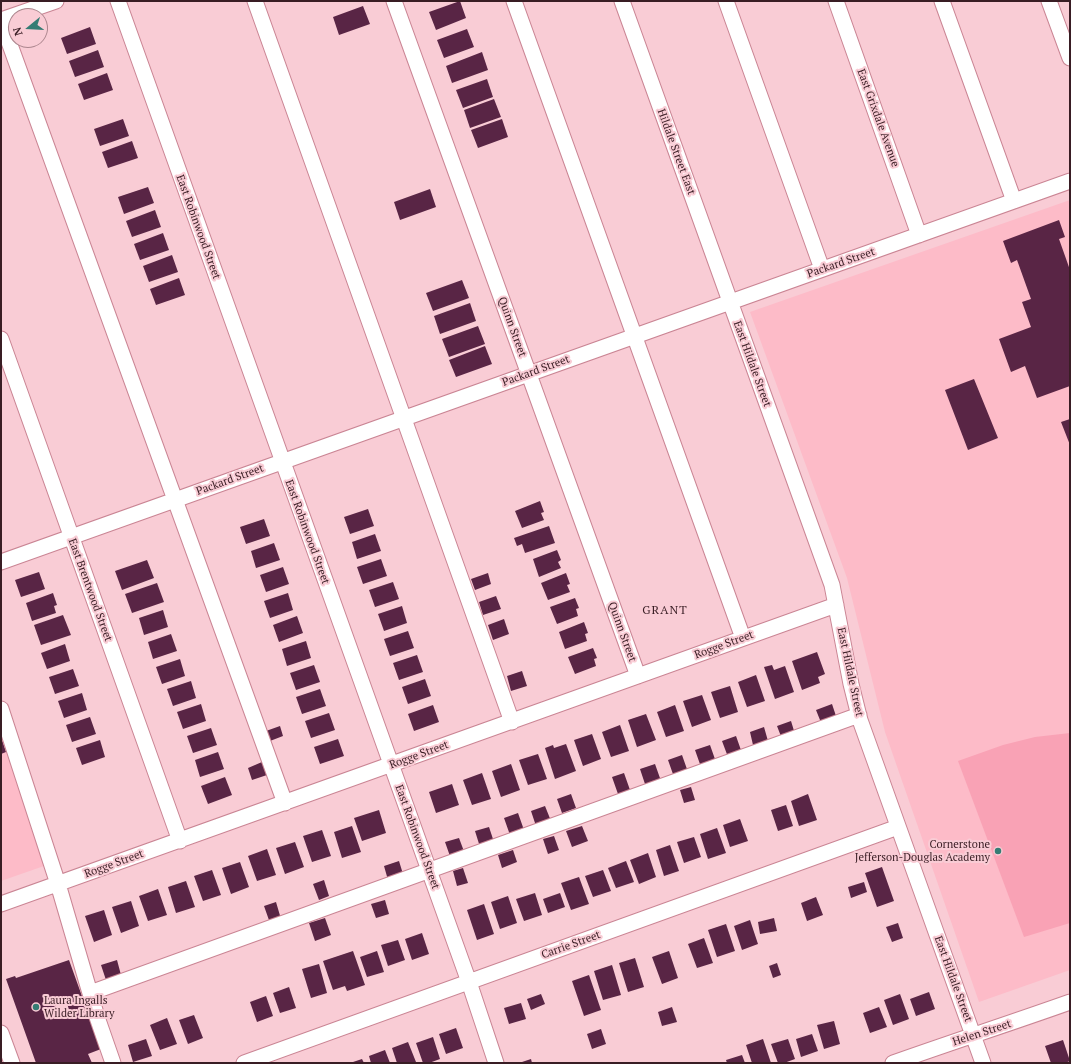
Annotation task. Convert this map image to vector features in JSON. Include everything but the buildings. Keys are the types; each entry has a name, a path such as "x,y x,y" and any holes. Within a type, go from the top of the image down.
{"street":[{"path":"56,1 1,20 285,803"},
{"name":"East Robinwood Street","path":"118,1 469,982 496,1063"},
{"path":"255,1 512,722"},
{"name":"Quinn Street","path":"394,1 638,676"},
{"path":"514,1 743,638"},
{"name":"Hildale Street East","path":"622,1 730,302"},
{"path":"726,1 822,269"},
{"name":"East Grixdale Avenue","path":"836,1 919,235"},
{"path":"942,1 1014,201"},
{"path":"1049,1 1070,58"},
{"name":"Packard Street","path":"1,562 1070,181"},
{"name":"East Hildale Street","path":"730,302 832,585 851,684 859,715 984,1063"},
{"name":"East Brentwood Street","path":"1,340 180,841"},
{"name":"Rogge Street","path":"1,904 836,605"},
{"path":"1,709 58,884 112,1063"},
{"path":"90,993 859,715"},
{"name":"Carrie Street","path":"244,1063 898,827"},
{"name":"Helen Street","path":"893,1063 1070,1002"},
{"path":"1,1033 12,1063"}],"shaded area":[{"path":"1070,200 1070,970 979,1002 885,732 847,578 750,312"},
{"path":"1,726 44,866 1,881"},
{"path":"1070,733 1070,923 1024,937 958,761 1003,745 1035,737"}],"place":[{"name":"Cornerstone Jefferson-Douglas Academy","path":"998,851"},
{"name":"Laura Ingalls Wilder Library","path":"36,1007"}],"district":[{"name":"GRANT","path":"665,611"}]}
